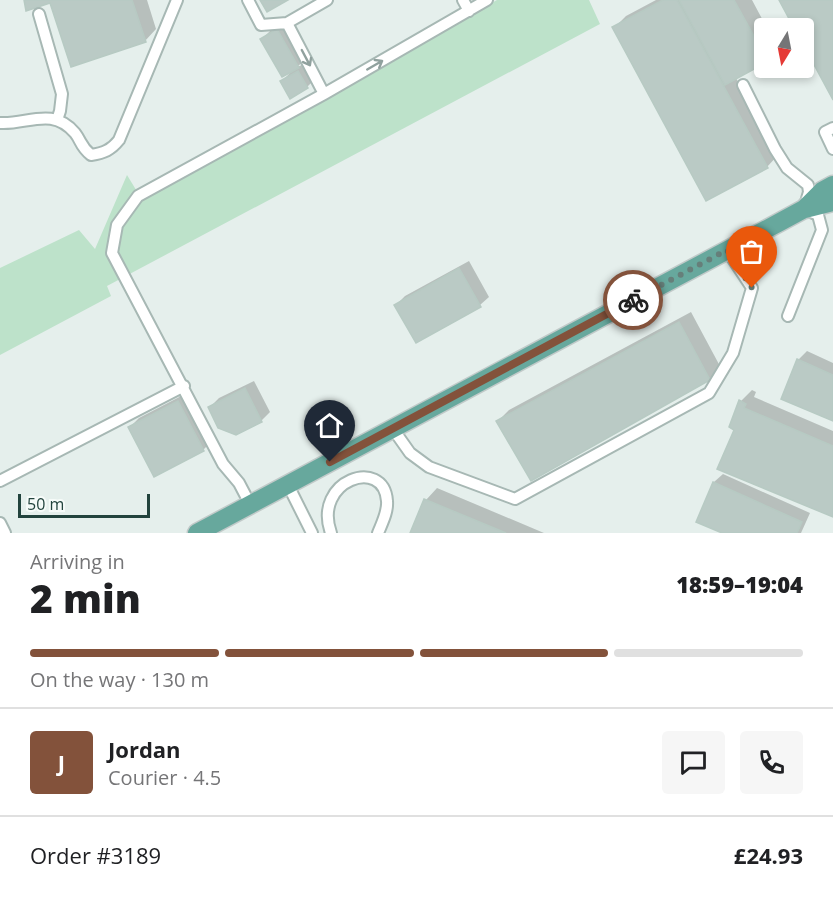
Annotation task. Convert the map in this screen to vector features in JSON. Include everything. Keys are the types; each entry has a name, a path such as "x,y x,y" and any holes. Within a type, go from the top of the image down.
{"main road":[{"path":"804,209 822,191 833,184"},
{"path":"197,533 804,209 833,202"}],"lane":[{"path":"0,123 18,122 33,117 57,120 75,133 82,147 91,154 105,153 113,148 119,140 177,0"},
{"path":"248,0 261,25 287,23 327,0"},
{"path":"463,0 469,11"},
{"path":"250,504 240,483 223,464 112,253 117,225 138,196 324,94 487,0"},
{"path":"39,14 62,94 57,120"},
{"path":"287,23 324,94"},
{"path":"742,86 787,168 808,185 810,192 804,209 818,215 822,230 788,316"},
{"path":"833,128 825,132 833,149"},
{"path":"393,429 410,453 429,466 515,499 709,393 733,353 752,288 727,250"},
{"path":"0,481 184,386"},
{"path":"331,533 328,513 330,503 337,491 347,481 356,477 369,478 381,484 386,492 387,504 378,533"},
{"path":"288,485 312,533"},
{"path":"0,523 5,533"}],"green space":[{"path":"497,0 589,0 600,24 107,286 111,296 0,355 0,268 79,230 95,249 127,175 141,198"}],"building":[{"path":"24,0 132,0 146,42 71,67 50,3 26,11"},
{"path":"260,0 288,0 267,12"},
{"path":"663,0 677,0 768,168 706,201 612,27"},
{"path":"679,0 734,0 754,36 754,69 725,85"},
{"path":"779,0 833,0 833,100 814,65 814,18 789,18"},
{"path":"277,29 299,68 282,77 260,39"},
{"path":"298,71 308,88 290,99 280,81"},
{"path":"459,268 481,307 416,343 394,305"},
{"path":"679,322 710,380 531,481 496,421"},
{"path":"797,359 833,375 833,421 781,399"},
{"path":"245,388 262,422 236,435 218,428 208,407"},
{"path":"739,400 746,404 744,408 833,446 833,517 717,469 734,430 729,427"},
{"path":"178,401 204,451 154,477 128,427"},
{"path":"713,482 802,522 797,533 722,533 696,522"},
{"path":"424,499 506,533 410,533"}],"way so far":[{"path":"633,300 727,250 752,288"}],"route":[{"path":"330,462 633,300"}]}
